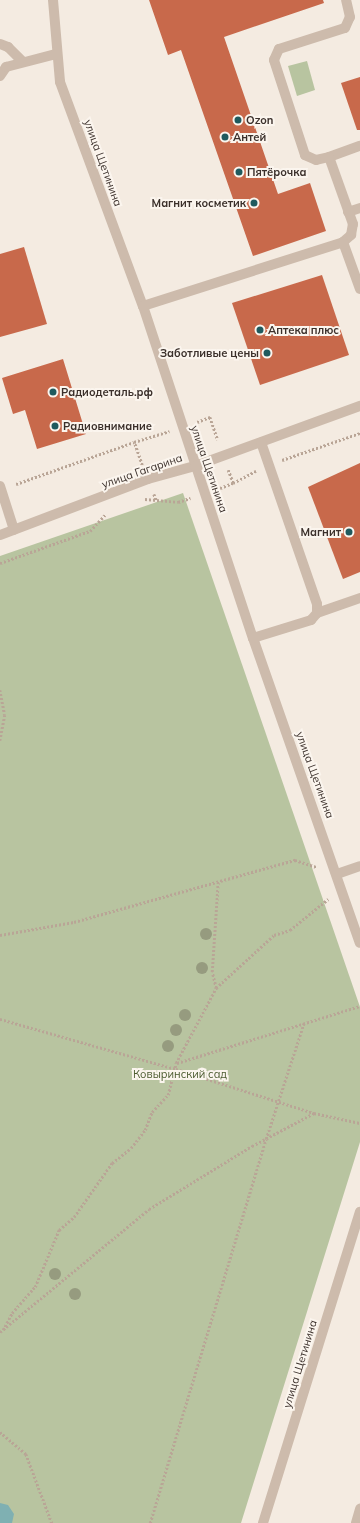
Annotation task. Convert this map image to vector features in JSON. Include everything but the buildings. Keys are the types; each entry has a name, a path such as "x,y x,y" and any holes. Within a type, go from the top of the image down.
{"street":[{"path":"346,0 350,23 345,28 279,49 274,60 305,156 316,160 360,146"},
{"name":"улица Щетинина","path":"55,1 56,54 60,82 143,306 253,638 360,943"},
{"path":"0,44 8,47 22,62"},
{"path":"0,76 6,67 56,54"},
{"path":"143,306 343,242 352,235 353,224 329,157"},
{"path":"348,212 360,208"},
{"path":"343,242 360,289"},
{"name":"улица Гагарина","path":"0,535 148,479 195,466 360,406"},
{"path":"261,442 317,604 317,613"},
{"path":"1,488 14,530"},
{"path":"253,638 311,620 317,613 360,598"},
{"path":"337,874 360,866"},
{"name":"улица Щетинина","path":"263,1523 360,1212"},
{"path":"356,1523 360,1509"}],"path":[{"path":"233,483 268,464 360,433"},
{"path":"1,488 134,442"},
{"path":"139,501 146,498 157,501"},
{"path":"0,563 90,531 104,515 111,512"},
{"path":"0,690 5,715 0,741"},
{"path":"0,935 74,922 295,860 337,874"},
{"path":"216,988 212,972 218,882"},
{"path":"1,1331 12,1313 35,1287 59,1230 74,1217 112,1163 131,1148 145,1130 152,1112 168,1095 176,1069 176,1063 216,988 274,935 290,930 342,889"},
{"path":"176,1063 360,1006"},
{"path":"0,1019 176,1069 314,1113 360,1123"},
{"path":"150,1523 266,1139 304,1023"},
{"path":"1,1331 149,1209 266,1139 314,1113"},
{"path":"0,1432 26,1454 52,1523"}],"green space":[{"path":"307,61 315,90 297,96 288,66"},
{"name":"Ковыринский сад","path":"183,493 360,1007 360,1142 241,1523 0,1523 0,556"}],"water":[{"path":"0,1503 8,1505 14,1514 12,1523 0,1523"}],"place":[{"name":"Ozon","path":"238,120"},
{"name":"Антей","path":"225,137"},
{"name":"Пятёрочка","path":"239,172"},
{"name":"Магнит косметик","path":"254,203"},
{"name":"Аптека плюс","path":"260,330"},
{"name":"Заботливые цены","path":"267,353"},
{"name":"Радиодеталь.рф","path":"53,392"},
{"name":"Радиовнимание","path":"55,426"},
{"name":"Магнит","path":"349,532"}]}
